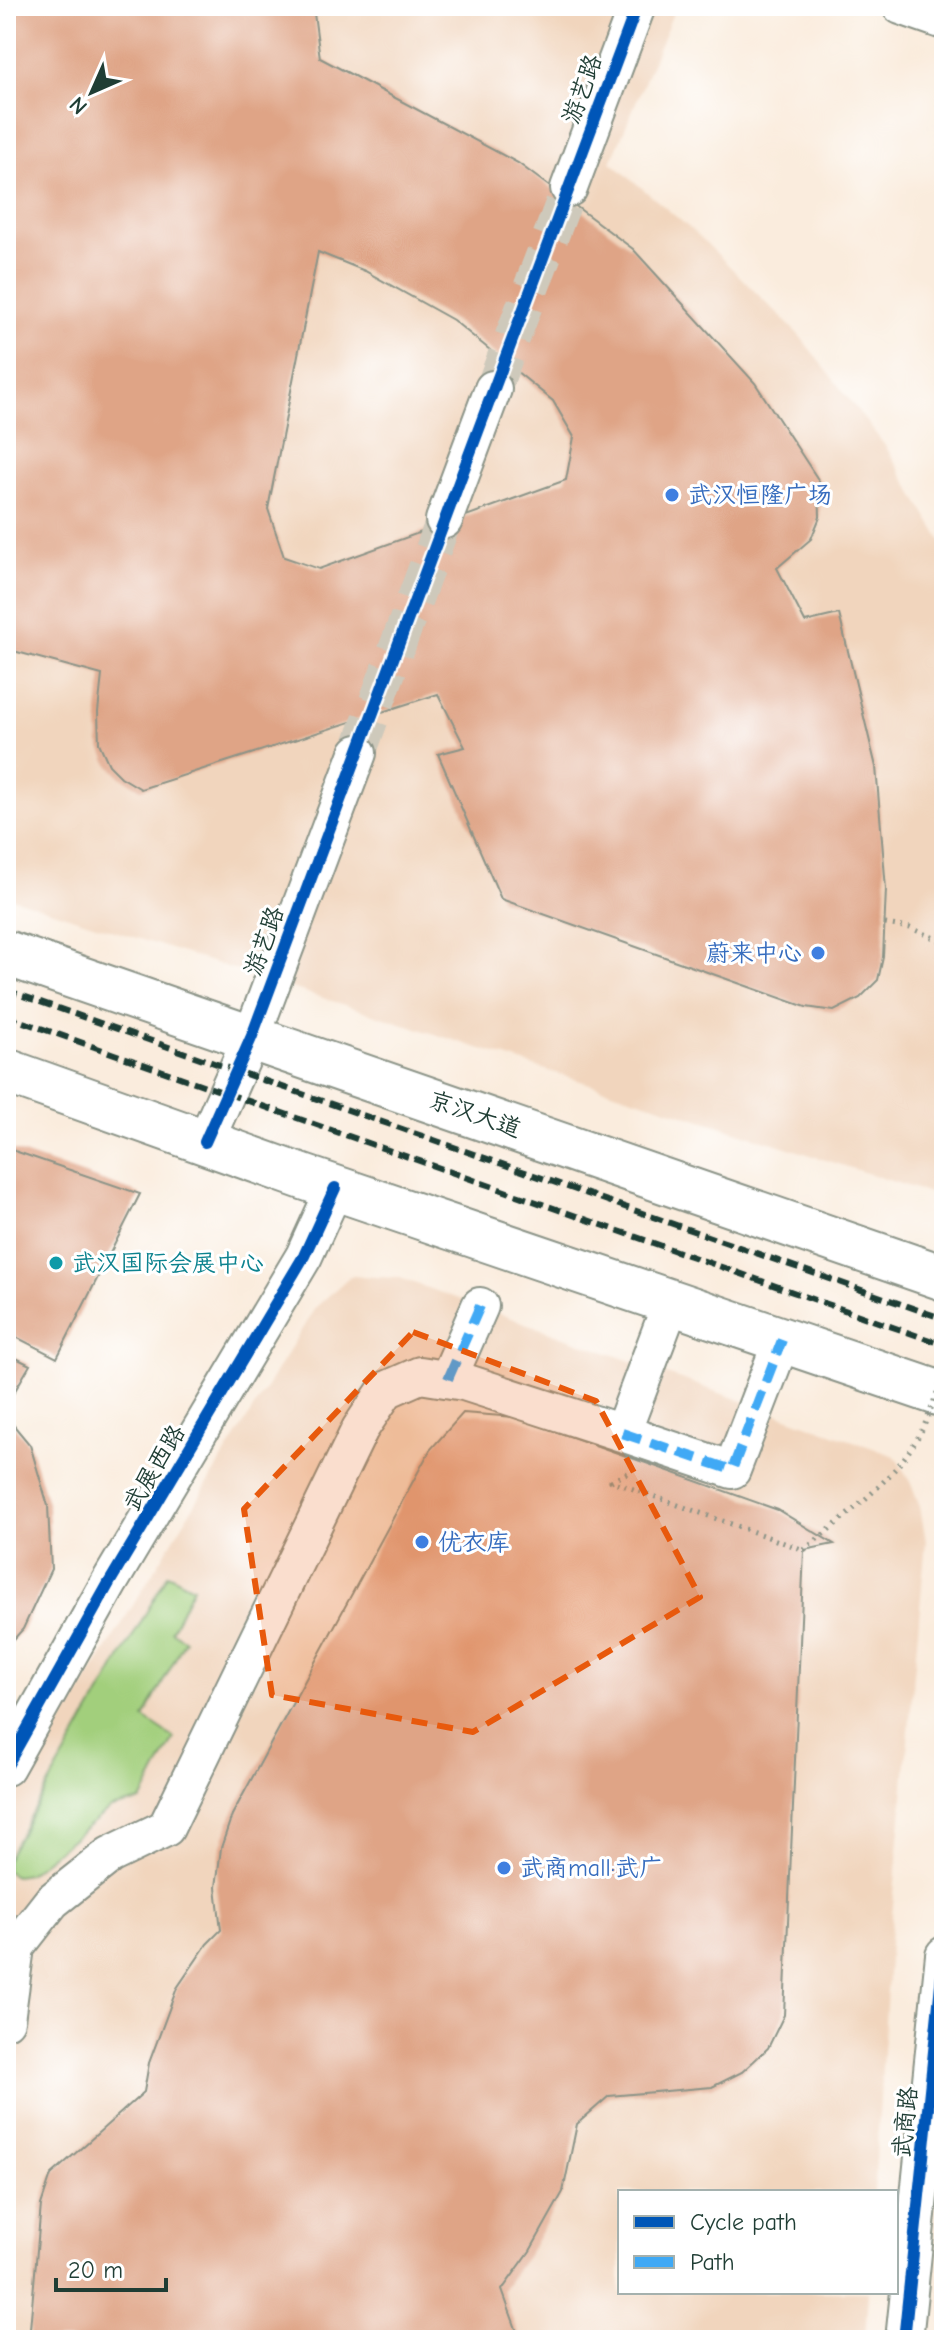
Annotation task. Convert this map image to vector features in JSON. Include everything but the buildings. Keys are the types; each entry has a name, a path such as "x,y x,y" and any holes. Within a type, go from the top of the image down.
{"main road":[{"name":"京汉大道","path":"6,953 944,1278"},
{"path":"6,1071 335,1188 944,1395"}],"street":[{"name":"游艺路","path":"569,188 637,6"},
{"path":"901,6 944,21"},
{"path":"444,520 493,389"},
{"name":"游艺路","path":"205,1142 252,1036 358,753"},
{"name":"武展西路","path":"6,1767 109,1583 304,1256 335,1188"},
{"path":"622,1433 671,1303"},
{"path":"448,1379 480,1306"},
{"path":"6,2020 11,1945 52,1901 110,1855 166,1828 360,1429 386,1390 420,1375 464,1382 732,1470 782,1340"},
{"name":"武商路","path":"904,2340 944,1955"}],"path":[{"path":"885,924 910,928 944,942"},
{"path":"622,1433 646,1463 611,1481 804,1550 870,1495 907,1454 922,1430 944,1372"}],"highlighted area":[{"path":"413,1332 596,1401 700,1597 473,1732 272,1695 244,1509"}],"shaded area":[{"name":"武汉恒隆广场","path":"6,6 676,6 611,162 700,237 799,335 886,447 944,545 944,1198 6,896"},
{"path":"350,1276 400,1278 895,1456 911,1483 920,1507 926,1541 891,1928 874,2190 618,2190 618,2294 868,2294 865,2340 6,2340 6,1813 315,1308"}],"green space":[{"path":"168,1574 193,1587 171,1631 185,1640 144,1718 174,1738 141,1801 111,1808 28,1874 15,1876 6,1871 6,1860"}],"tunnel":[{"path":"493,389 569,188"},
{"path":"358,753 444,520"}],"railway":[{"path":"6,990 944,1319"},
{"path":"6,1016 944,1345"}],"marked path":[{"path":"448,1379 480,1306"},
{"path":"622,1433 732,1470 782,1340"}],"cycle path":[{"path":"205,1142 252,1036 637,6"},
{"path":"6,1767 109,1583 304,1256 335,1188"},
{"path":"904,2340 944,1955"}],"place":[{"name":"武汉恒隆广场","path":"672,495"},
{"name":"蔚来中心","path":"818,953"},
{"name":"武汉国际会展中心","path":"56,1263"},
{"name":"优衣库","path":"422,1542"},
{"name":"武商mall·武广","path":"504,1868"}]}
